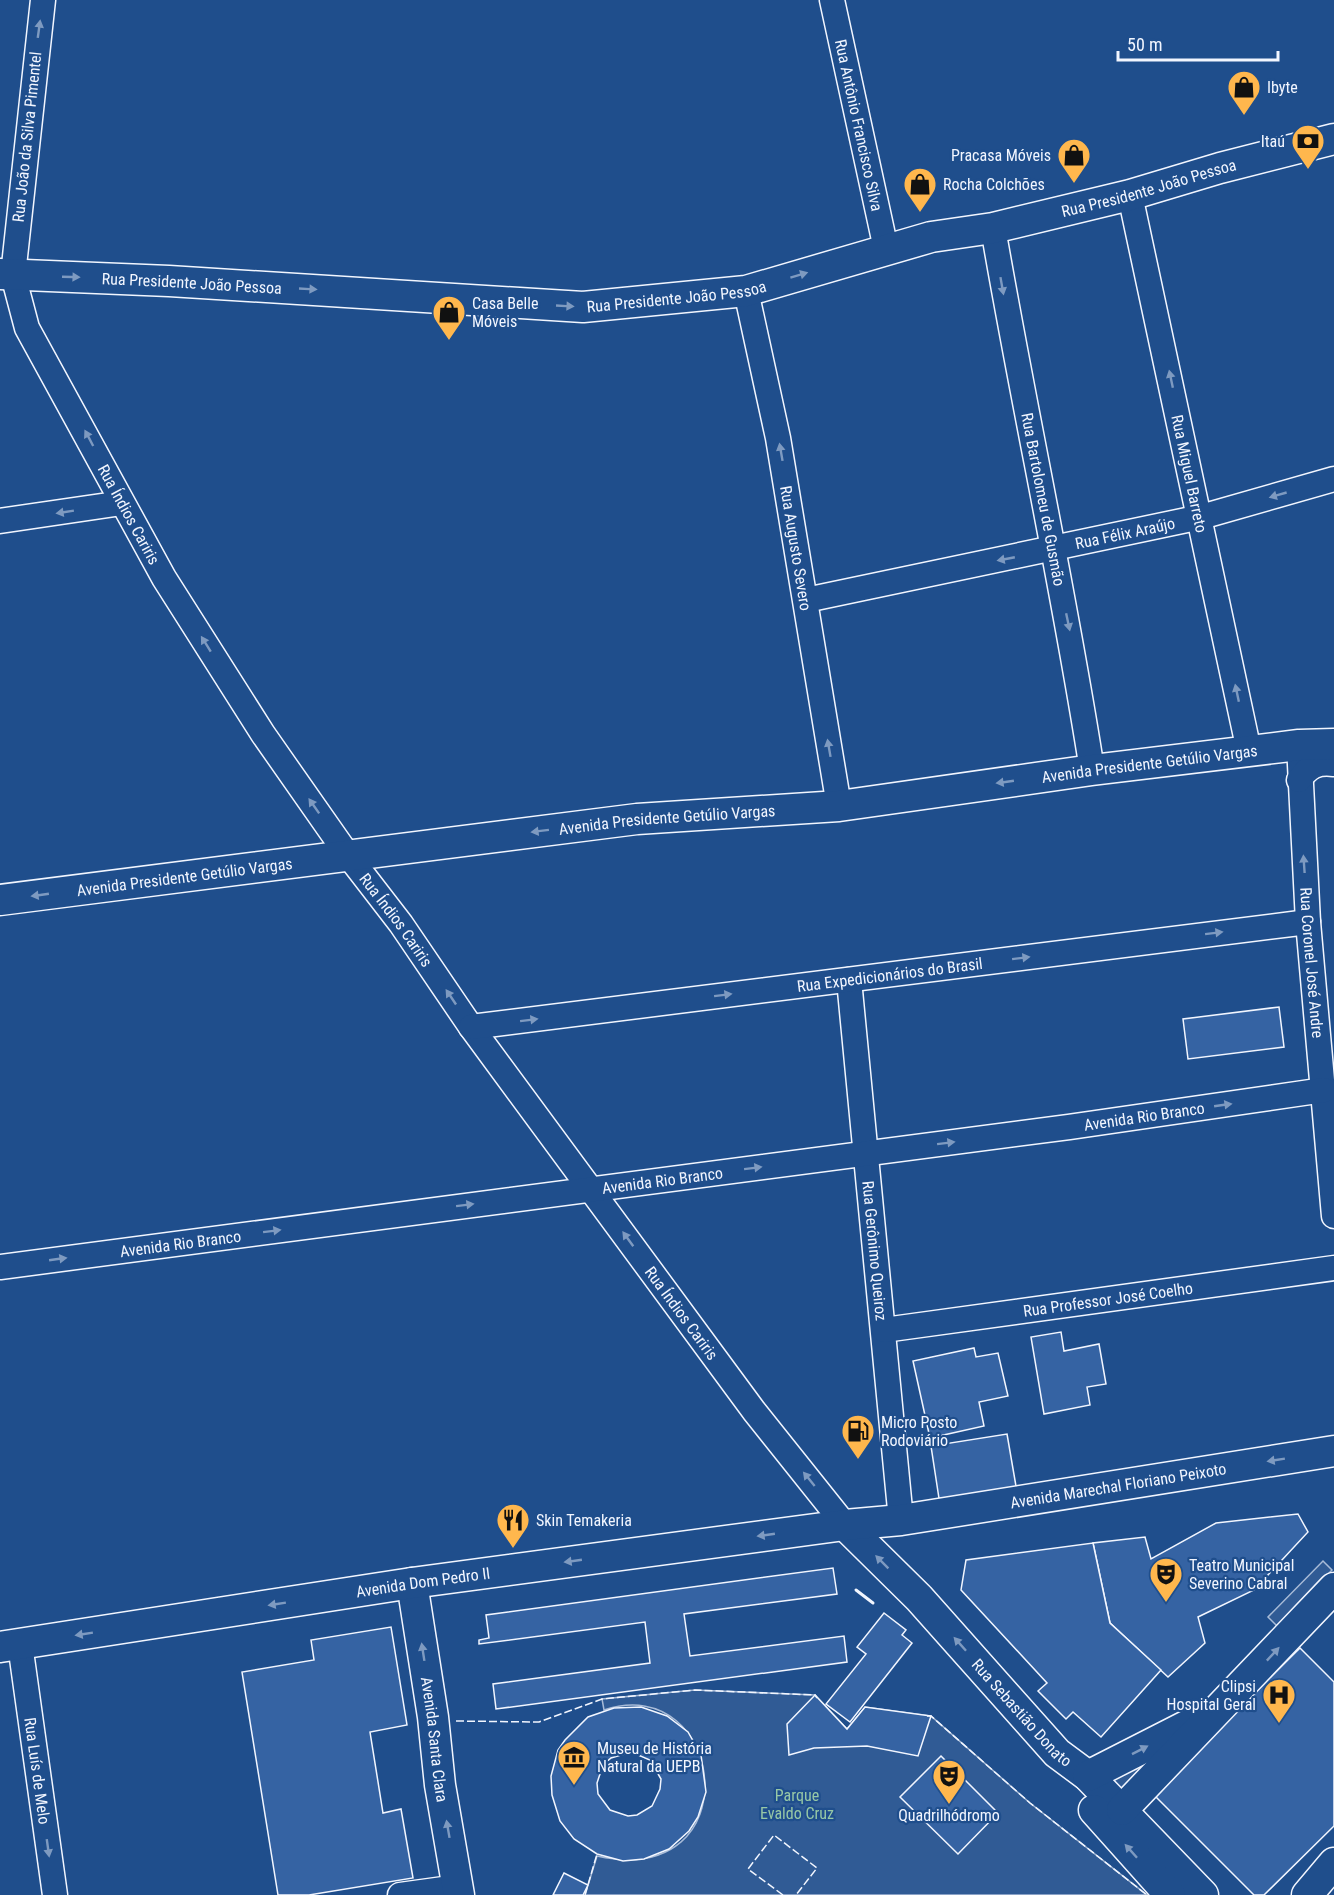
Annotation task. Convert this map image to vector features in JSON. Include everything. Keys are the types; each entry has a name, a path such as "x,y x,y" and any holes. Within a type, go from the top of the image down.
{"main road":[{"name":"Rua Presidente João Pessoa","path":"6,274 180,282 583,307 746,291 931,237 993,228 1131,195 1220,168 1334,140"},
{"name":"Avenida Presidente Getúlio Vargas","path":"0,900 347,854 637,819 839,806 1092,770 1299,745 1334,744"},
{"name":"Avenida Marechal Floriano Peixoto","path":"845,1525 901,1520 1334,1451"},
{"name":"Avenida Dom Pedro II","path":"10,1646 412,1582 845,1525"},
{"name":"Rua Sebastião Donato","path":"845,1525 919,1598 1057,1753 1088,1776 1203,1895"},
{"name":"Avenida Santa Clara","path":"412,1582 432,1710 440,1785 458,1891"},
{"path":"1122,1810 1334,1588"},
{"path":"1088,1776 1217,1710"},
{"path":"1057,1753 1068,1780 1170,1895"},
{"path":"1307,1895 1334,1863"}],"street":[{"name":"Rua João da Silva Pimentel","path":"6,274 43,0"},
{"name":"Rua Antônio Francisco Silva","path":"832,0 886,249"},
{"name":"Rua Miguel Barreto","path":"1131,195 1249,751"},
{"name":"Rua Bartolomeu de Gusmão","path":"993,228 1071,638 1092,770"},
{"name":"Rua Índios Cariris","path":"6,274 27,328 122,503 164,578 220,666 347,854 401,924 471,1028 754,1411 845,1525"},
{"name":"Rua Augusto Severo","path":"746,291 778,438 839,806"},
{"name":"Rua Félix Araújo","path":"806,600 1053,550 1201,517 1334,479"},
{"path":"0,521 122,503"},
{"name":"Rua Coronel José Andre","path":"1299,745 1308,922 1334,1216"},
{"path":"1299,780 1308,768 1320,763 1334,764"},
{"name":"Rua Expedicionários do Brasil","path":"471,1028 1308,922"},
{"name":"Rua Gerônimo Queiroz","path":"849,980 901,1520"},
{"name":"Avenida Rio Branco","path":"0,1267 867,1154 1324,1090"},
{"name":"Rua Professor José Coelho","path":"884,1330 1334,1268"},
{"name":"Rua Luís de Melo","path":"10,1646 54,1895"},
{"path":"400,1895 458,1891"}],"green space":[{"path":"1323,1561 1332,1570 1277,1626 1268,1617"},
{"name":"Parque Evaldo Cruz","path":"695,1690 815,1695 847,1729 865,1707 931,1716 1030,1803 1147,1895 585,1895 597,1856 647,1858 681,1842 700,1814 705,1781 697,1748 676,1721 645,1706 604,1710 602,1699"},
{"path":"1182,1739 1120,1797 1102,1777"}],"building":[{"path":"1279,1007 1284,1047 1188,1059 1183,1019"},
{"path":"1061,1332 1064,1351 1099,1344 1106,1384 1087,1387 1090,1405 1044,1414 1031,1337"},
{"path":"974,1348 976,1357 998,1353 1008,1396 979,1402 984,1426 930,1438 913,1361"},
{"path":"1007,1434 1017,1492 940,1505 931,1446"},
{"name":"Teatro Municipal Severino Cabral","path":"1298,1514 1308,1532 1254,1590 1198,1617 1205,1643 1168,1677 1110,1623 1093,1543 1145,1537 1151,1559 1216,1523"},
{"path":"1093,1543 1110,1623 1161,1670 1101,1737 1073,1712 1066,1719 1038,1691 1047,1683 961,1590 966,1560"},
{"path":"833,1568 837,1594 684,1614 690,1656 844,1636 847,1662 496,1709 493,1684 650,1663 645,1622 479,1644 479,1640 489,1638 486,1615"},
{"path":"884,1613 906,1630 902,1635 912,1643 850,1722 826,1704 866,1654 857,1647"},
{"path":"391,1627 407,1725 370,1732 383,1813 401,1809 413,1878 309,1895 278,1895 242,1672 314,1660 311,1640"},
{"name":"Clipsi Hospital Geral","path":"1300,1648 1334,1682 1334,1826 1264,1895 1254,1895 1153,1794"},
{"path":"815,1695 847,1729 865,1707 931,1716 918,1756 867,1746 814,1748 789,1755 787,1724"},
{"name":"Museu de História Natural da UEPB","path":"641,1707 667,1716 688,1732 701,1755 706,1792 698,1817 689,1831 669,1849 644,1859 623,1861 597,1854 574,1839 560,1821 552,1795 551,1776 558,1750 565,1740 588,1717 614,1708","holes":["631,1752 650,1760 661,1779 660,1789 652,1806 637,1815 628,1816 610,1810 598,1794 597,1783 603,1765 611,1758"]},
{"name":"Quadrilhódromo","path":"941,1756 998,1813 958,1854 900,1797"},
{"path":"564,1873 588,1885 583,1895 553,1895"}],"fence":[{"path":"456,1721 539,1722 602,1699 695,1690 815,1695 817,1698"},
{"path":"927,1716 931,1716 1030,1803 1147,1895"},
{"path":"783,1895 748,1869 774,1835 817,1868 796,1895"},
{"path":"585,1895 597,1854"}],"wall":[{"path":"856,1590 873,1603"}],"place":[{"name":"Ibyte","path":"1244,116"},
{"name":"Itaú","path":"1308,170"},
{"name":"Pracasa Móveis","path":"1074,184"},
{"name":"Rocha Colchões","path":"920,213"},
{"name":"Casa Belle Móveis","path":"449,341"},
{"name":"Micro Posto Rodoviário","path":"858,1460"},
{"name":"Skin Temakeria","path":"513,1549"},
{"name":"Teatro Municipal Severino Cabral","path":"1166,1603"},
{"name":"Clipsi Hospital Geral","path":"1279,1724"},
{"name":"Museu de História Natural da UEPB","path":"574,1786"},
{"name":"Quadrilhódromo","path":"949,1805"}]}
